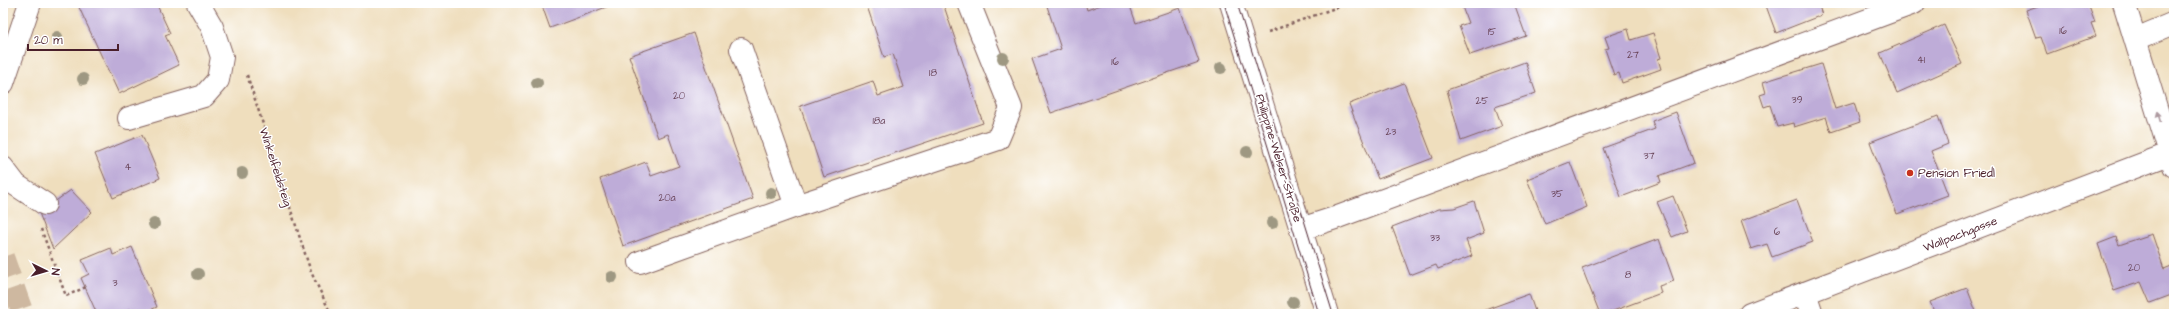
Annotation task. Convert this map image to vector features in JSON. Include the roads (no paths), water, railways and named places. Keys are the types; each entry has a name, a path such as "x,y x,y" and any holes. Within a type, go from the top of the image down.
{"street":[{"path":"3,83 30,3"},
{"path":"130,118 204,96 218,80 222,57 212,27 198,3"},
{"path":"640,262 796,206 998,139 1011,108 969,3"},
{"name":"Philippine-Welser-Straße","path":"1231,3 1327,314"},
{"path":"1301,229 1335,218 1914,3"},
{"path":"2124,3 2172,161"},
{"path":"2136,39 2174,23"},
{"path":"741,49 796,206"},
{"name":"Wallpachgasse","path":"1750,314 2172,161"},
{"path":"3,168 16,186 39,200"},
{"path":"1805,293 1812,314"}],"tunnel":[{"path":"3,257 23,314"}],"tram line":[{"path":"1224,3 1319,314"},
{"path":"1237,3 1333,314"}],"place":[{"name":"Pension Friedl","path":"1910,173"}]}
